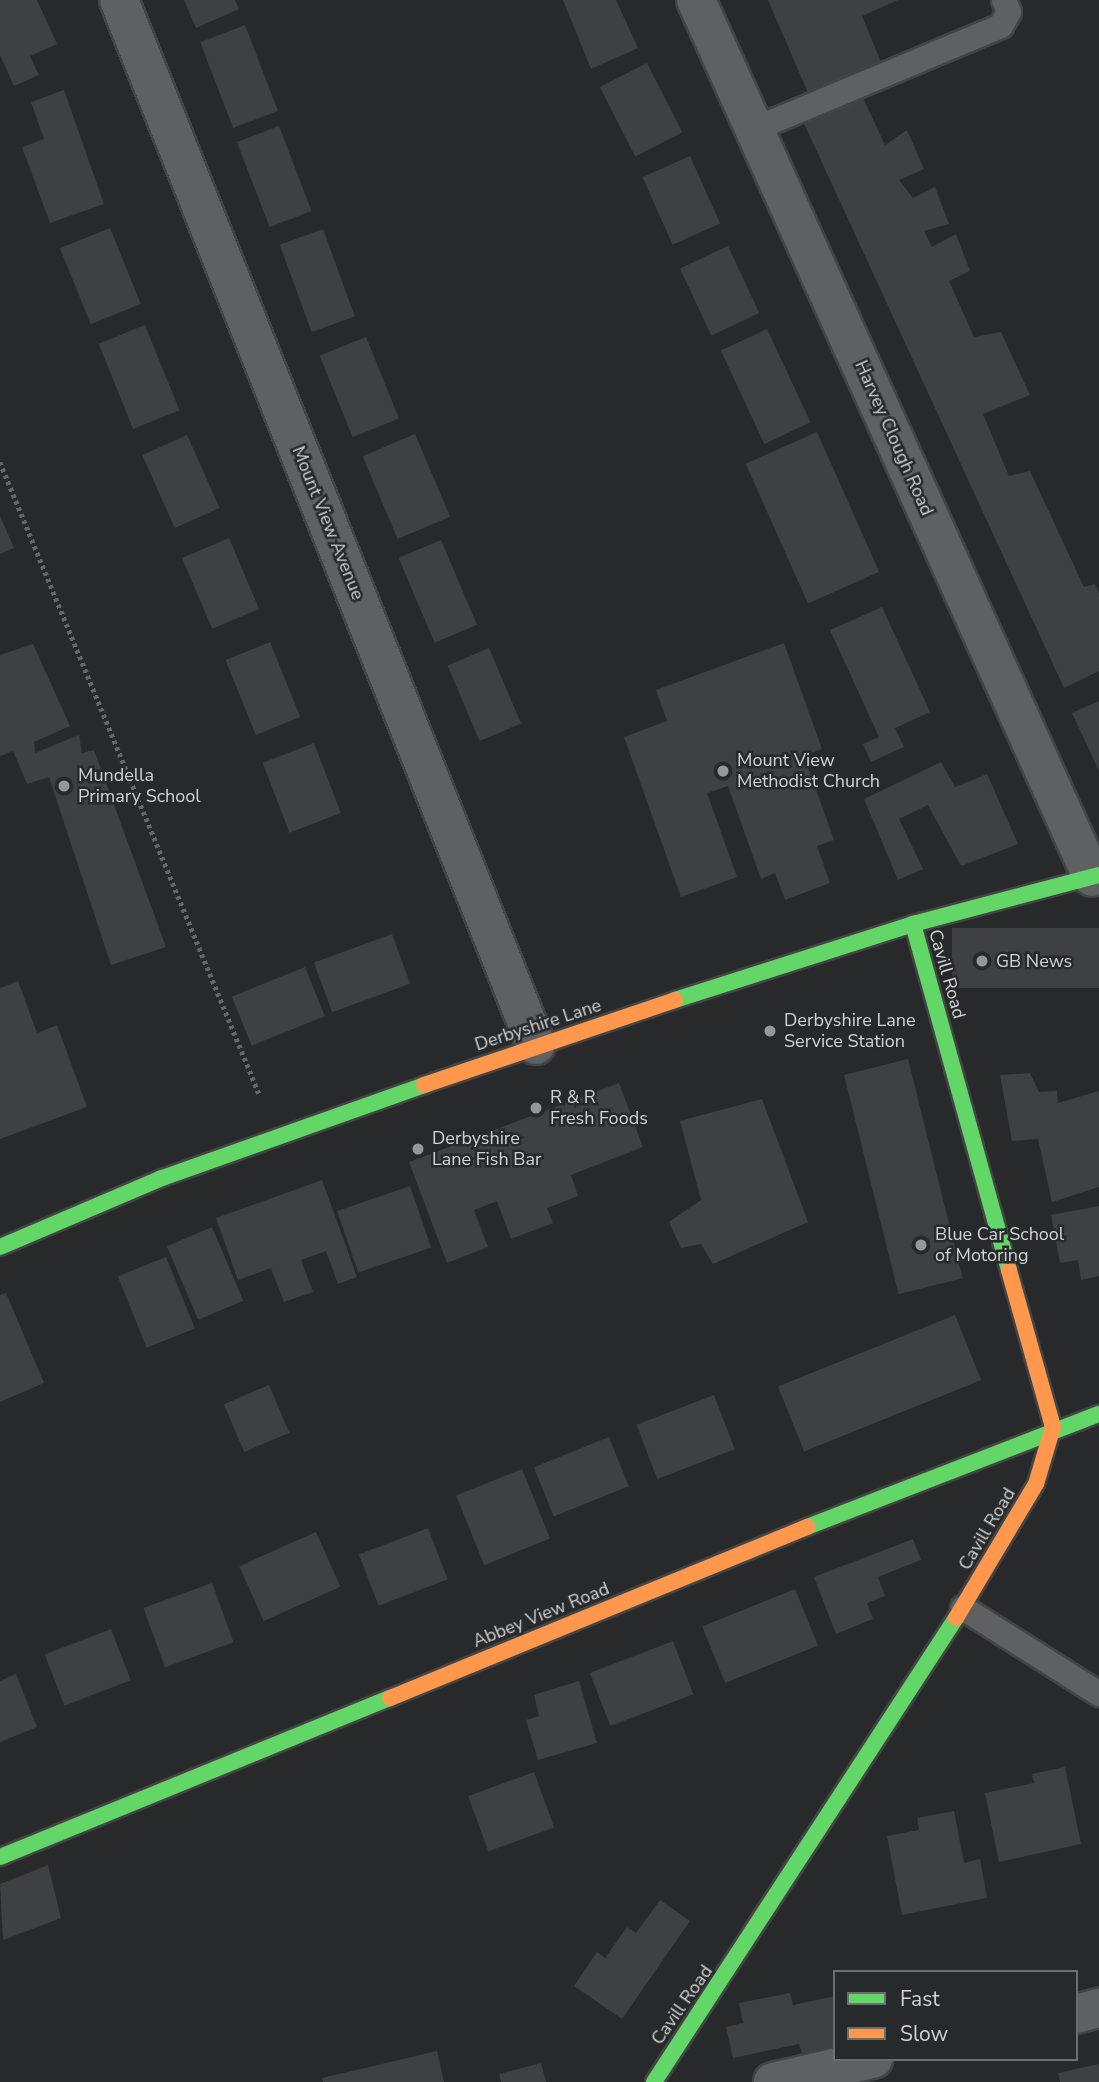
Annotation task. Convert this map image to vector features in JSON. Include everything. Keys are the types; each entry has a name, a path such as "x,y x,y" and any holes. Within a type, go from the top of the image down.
{"street":[{"name":"Mount View Avenue","path":"119,0 536,1045"},
{"name":"Harvey Clough Road","path":"696,0 1095,876"},
{"name":"Derbyshire Lane","path":"0,1247 276,1135 536,1045 912,924 1095,876"},
{"name":"Cavill Road","path":"654,2082 963,1608 1036,1484 1053,1427 912,924"},
{"name":"Abbey View Road","path":"0,1857 1053,1427 1099,1414"},
{"path":"1078,2013 1099,2008"},
{"path":"773,2082 864,2061"}],"lane":[{"path":"755,129 1001,26 1009,12 1004,0"},
{"path":"963,1608 1099,1694"}],"path":[{"path":"0,462 276,1135"}],"building":[{"path":"0,0 37,0 57,44 30,56 39,75 14,86 0,55"},
{"path":"184,0 235,0 239,9 196,28"},
{"path":"563,0 616,0 638,48 591,69"},
{"path":"768,0 898,0 862,16 881,62 808,93"},
{"path":"245,25 278,111 233,128 200,42"},
{"path":"647,63 682,132 635,157 600,87"},
{"path":"859,89 885,145 907,130 924,169 899,180 913,198 935,187 949,224 924,231 932,247 956,234 970,271 949,281 974,337 1001,332 1030,395 983,414 1009,476 1030,471 1084,587 1095,584 1099,593 1099,671 1064,688 801,117"},
{"path":"64,90 104,204 50,223 22,147 44,139 31,102"},
{"path":"279,126 312,211 270,227 237,142"},
{"path":"690,156 720,224 673,245 642,177"},
{"path":"110,228 141,304 91,324 60,248"},
{"path":"323,229 355,316 312,332 280,245"},
{"path":"728,246 759,313 711,335 680,268"},
{"path":"145,325 179,410 133,429 99,344"},
{"path":"767,329 811,422 764,444 721,351"},
{"path":"366,337 399,419 353,437 320,356"},
{"path":"817,432 879,572 808,603 746,464"},
{"path":"415,434 450,517 398,539 363,456"},
{"path":"187,435 220,508 175,528 142,455"},
{"path":"0,516 14,548 0,554"},
{"path":"229,538 259,609 212,629 182,558"},
{"path":"441,540 477,625 435,643 399,558"},
{"path":"882,607 930,712 895,728 904,747 871,762 863,744 879,737 830,630"},
{"path":"270,642 300,717 256,735 225,660"},
{"name":"Mount View Methodist Church","path":"784,643 822,749 804,756 834,840 817,846 830,883 785,900 775,873 761,879 728,786 707,793 737,877 681,897 624,737 667,721 656,690"},
{"path":"33,644 70,726 34,742 35,753 79,735 82,753 94,750 166,947 111,965 49,777 27,784 13,751 0,756 0,655"},
{"path":"489,648 521,723 480,741 448,666"},
{"path":"1099,701 1099,771 1072,713"},
{"path":"314,743 341,813 290,833 263,763"},
{"path":"941,762 955,787 987,774 1018,844 961,866 928,805 899,819 923,869 898,880 864,799"},
{"path":"952,928 1099,928 1099,988 952,988"},
{"path":"392,934 410,984 332,1012 314,962"},
{"path":"305,967 325,1016 252,1046 232,997"},
{"path":"18,981 37,1033 57,1025 87,1107 0,1139 0,988"},
{"path":"908,1059 963,1278 899,1294 844,1075"},
{"path":"1030,1073 1039,1092 1057,1091 1058,1103 1099,1091 1099,1187 1052,1202 1038,1139 1012,1141 1000,1075"},
{"path":"619,1083 643,1147 571,1175 578,1196 547,1208 553,1223 511,1239 497,1201 474,1210 488,1247 447,1263 409,1162"},
{"path":"762,1099 808,1222 713,1264 701,1244 681,1248 669,1222 701,1200 680,1121"},
{"path":"322,1180 357,1277 338,1284 326,1251 301,1260 313,1292 284,1302 271,1268 238,1280 216,1218"},
{"path":"410,1186 431,1247 358,1273 337,1211"},
{"path":"1099,1206 1099,1276 1081,1280 1078,1260 1060,1263 1051,1215"},
{"path":"212,1227 243,1301 198,1320 167,1246"},
{"path":"166,1257 195,1328 147,1348 118,1276"},
{"path":"6,1293 44,1383 0,1402 0,1295"},
{"path":"955,1315 981,1380 804,1451 778,1387"},
{"path":"269,1385 289,1433 244,1452 224,1404"},
{"path":"714,1395 735,1449 657,1479 637,1425"},
{"path":"609,1437 629,1486 554,1516 534,1467"},
{"path":"522,1469 550,1539 484,1565 456,1496"},
{"path":"428,1528 448,1579 379,1606 359,1555"},
{"path":"316,1532 340,1587 264,1621 239,1566"},
{"path":"913,1539 921,1560 878,1577 885,1596 867,1603 873,1619 836,1634 814,1577"},
{"path":"212,1583 234,1642 165,1667 143,1608"},
{"path":"795,1589 818,1646 725,1683 702,1626"},
{"path":"111,1629 131,1680 64,1706 45,1654"},
{"path":"673,1641 693,1694 610,1726 590,1673"},
{"path":"16,1674 37,1727 0,1742 0,1681"},
{"path":"579,1681 597,1743 538,1760 526,1720 539,1716 534,1695"},
{"path":"1065,1767 1081,1844 999,1862 985,1793 1034,1783 1032,1774"},
{"path":"534,1772 554,1827 488,1851 468,1796"},
{"path":"954,1811 964,1863 980,1859 987,1898 902,1915 887,1836 919,1830 917,1818"},
{"path":"48,1865 61,1918 3,1940 0,1884"},
{"path":"660,1900 690,1921 622,2019 574,1986 597,1952 605,1958 627,1927 636,1933"},
{"path":"790,1993 793,2005 833,1996 833,2046 802,2053 799,2044 733,2058 726,2027 743,2023 739,2003"},
{"path":"437,2051 444,2082 323,2082 322,2078"},
{"path":"541,2063 546,2082 501,2082 499,2074"},
{"path":"1099,2064 1099,2082 1060,2082 1058,2073"}],"traffic: fast":[{"path":"675,1000 913,924 1099,875"},
{"path":"913,924 1009,1270"},
{"path":"0,1247 162,1178 424,1085"},
{"path":"807,1527 1099,1414"},
{"path":"654,2082 956,1618"},
{"path":"0,1857 390,1698"}],"traffic: slow":[{"path":"424,1085 675,1000"},
{"path":"956,1618 1036,1484 1053,1427 1009,1270"},
{"path":"390,1698 807,1527"}],"place":[{"name":"Mount View Methodist Church","path":"723,771"},
{"name":"Mundella Primary School","path":"64,786"},
{"name":"GB News","path":"982,961"},
{"name":"Derbyshire Lane Service Station","path":"770,1031"},
{"name":"R & R Fresh Foods","path":"536,1108"},
{"name":"Derbyshire Lane Fish Bar","path":"418,1149"},
{"name":"Blue Car School of Motoring","path":"921,1245"}]}
